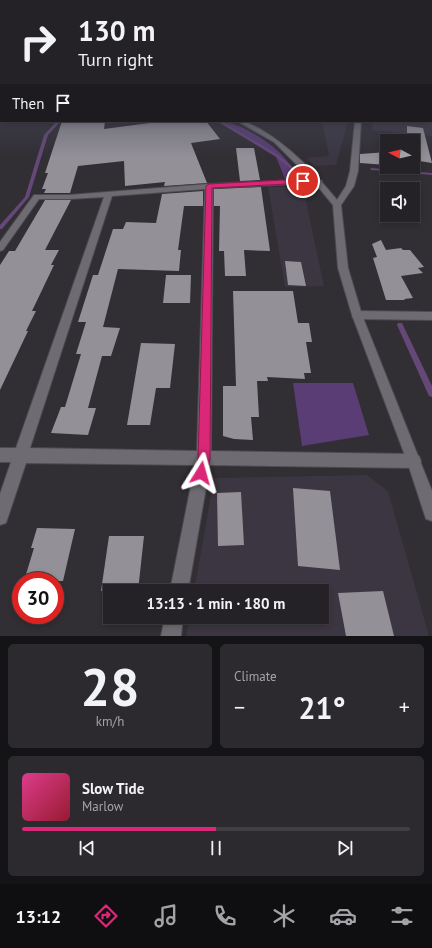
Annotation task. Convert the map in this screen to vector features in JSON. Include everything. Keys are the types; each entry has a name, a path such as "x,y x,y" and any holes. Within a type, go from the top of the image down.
{"street":[{"path":"242,122 276,141 318,181 337,205 344,268 357,315 414,461 432,513"},
{"path":"337,205 350,186 354,171 358,122"},
{"path":"0,248 37,197 68,197 209,186 318,181"},
{"path":"180,584 204,459 209,186"},
{"path":"0,517 109,194"},
{"path":"357,315 432,316"},
{"path":"0,455 414,461"},
{"path":"171,636 173,624"}],"shaded area":[{"path":"219,122 233,124 260,137 286,159 299,176 285,179 276,157"},
{"path":"322,122 348,122 336,165 315,166 306,158 329,156"},
{"path":"373,122 432,122 432,136 372,130"},
{"path":"268,187 303,187 324,286 285,287"},
{"path":"293,383 353,383 369,435 302,446"},
{"path":"367,475 388,491 429,636 186,636 189,624 329,624 329,584 195,584 214,478"}],"building":[{"path":"62,122 105,122 104,129 157,122 207,122 220,139 191,143 207,183 164,186 165,182 125,186 124,161 78,166 70,193 44,193 46,189 42,189 48,173 45,173"},
{"path":"407,126 423,128 432,163 420,161 420,134 407,134"},
{"path":"236,148 254,148 260,180 240,181"},
{"path":"380,153 380,164 360,163 360,154"},
{"path":"261,187 270,251 244,250 246,276 225,276 224,251 219,251 220,206 214,206 214,189"},
{"path":"203,191 203,206 184,206 178,250 181,250 179,271 118,269 103,327 120,328 111,356 102,356 88,408 96,408 88,435 51,433 61,407 65,407 81,354 76,354 86,322 78,322 93,275 98,275 113,229 123,229 126,222 156,223 162,194"},
{"path":"45,200 71,200 45,250 59,250 51,265 54,265 32,311 36,311 26,331 28,331 0,390 0,265 9,251 15,251"},
{"path":"381,240 386,250 401,248 403,250 410,250 424,267 418,268 423,273 401,276 413,298 404,299 405,300 386,300 373,258 377,257 372,244"},
{"path":"285,261 301,262 306,286 288,285"},
{"path":"166,275 191,275 190,303 163,303"},
{"path":"233,291 293,291 298,323 309,323 312,342 306,342 311,373 304,373 305,379 267,377 268,381 257,381 259,417 251,417 253,440 234,439 223,436 223,386 236,386"},
{"path":"141,343 175,344 170,388 156,388 150,425 127,425"},
{"path":"293,488 330,491 340,570 298,566"},
{"path":"241,492 244,545 218,546 217,493"},
{"path":"37,528 75,529 64,577 64,572 27,572 34,548 31,548"},
{"path":"109,536 144,536 139,584 103,584 103,591 101,591"},
{"path":"383,591 394,636 346,636 338,593"}],"waterway":[{"path":"0,228 27,197 46,135 58,122"},
{"path":"221,122 276,155 293,169"},
{"path":"372,169 432,174"},
{"path":"400,325 432,394"}],"route":[{"path":"201,473 204,459 209,186 303,181"}]}
